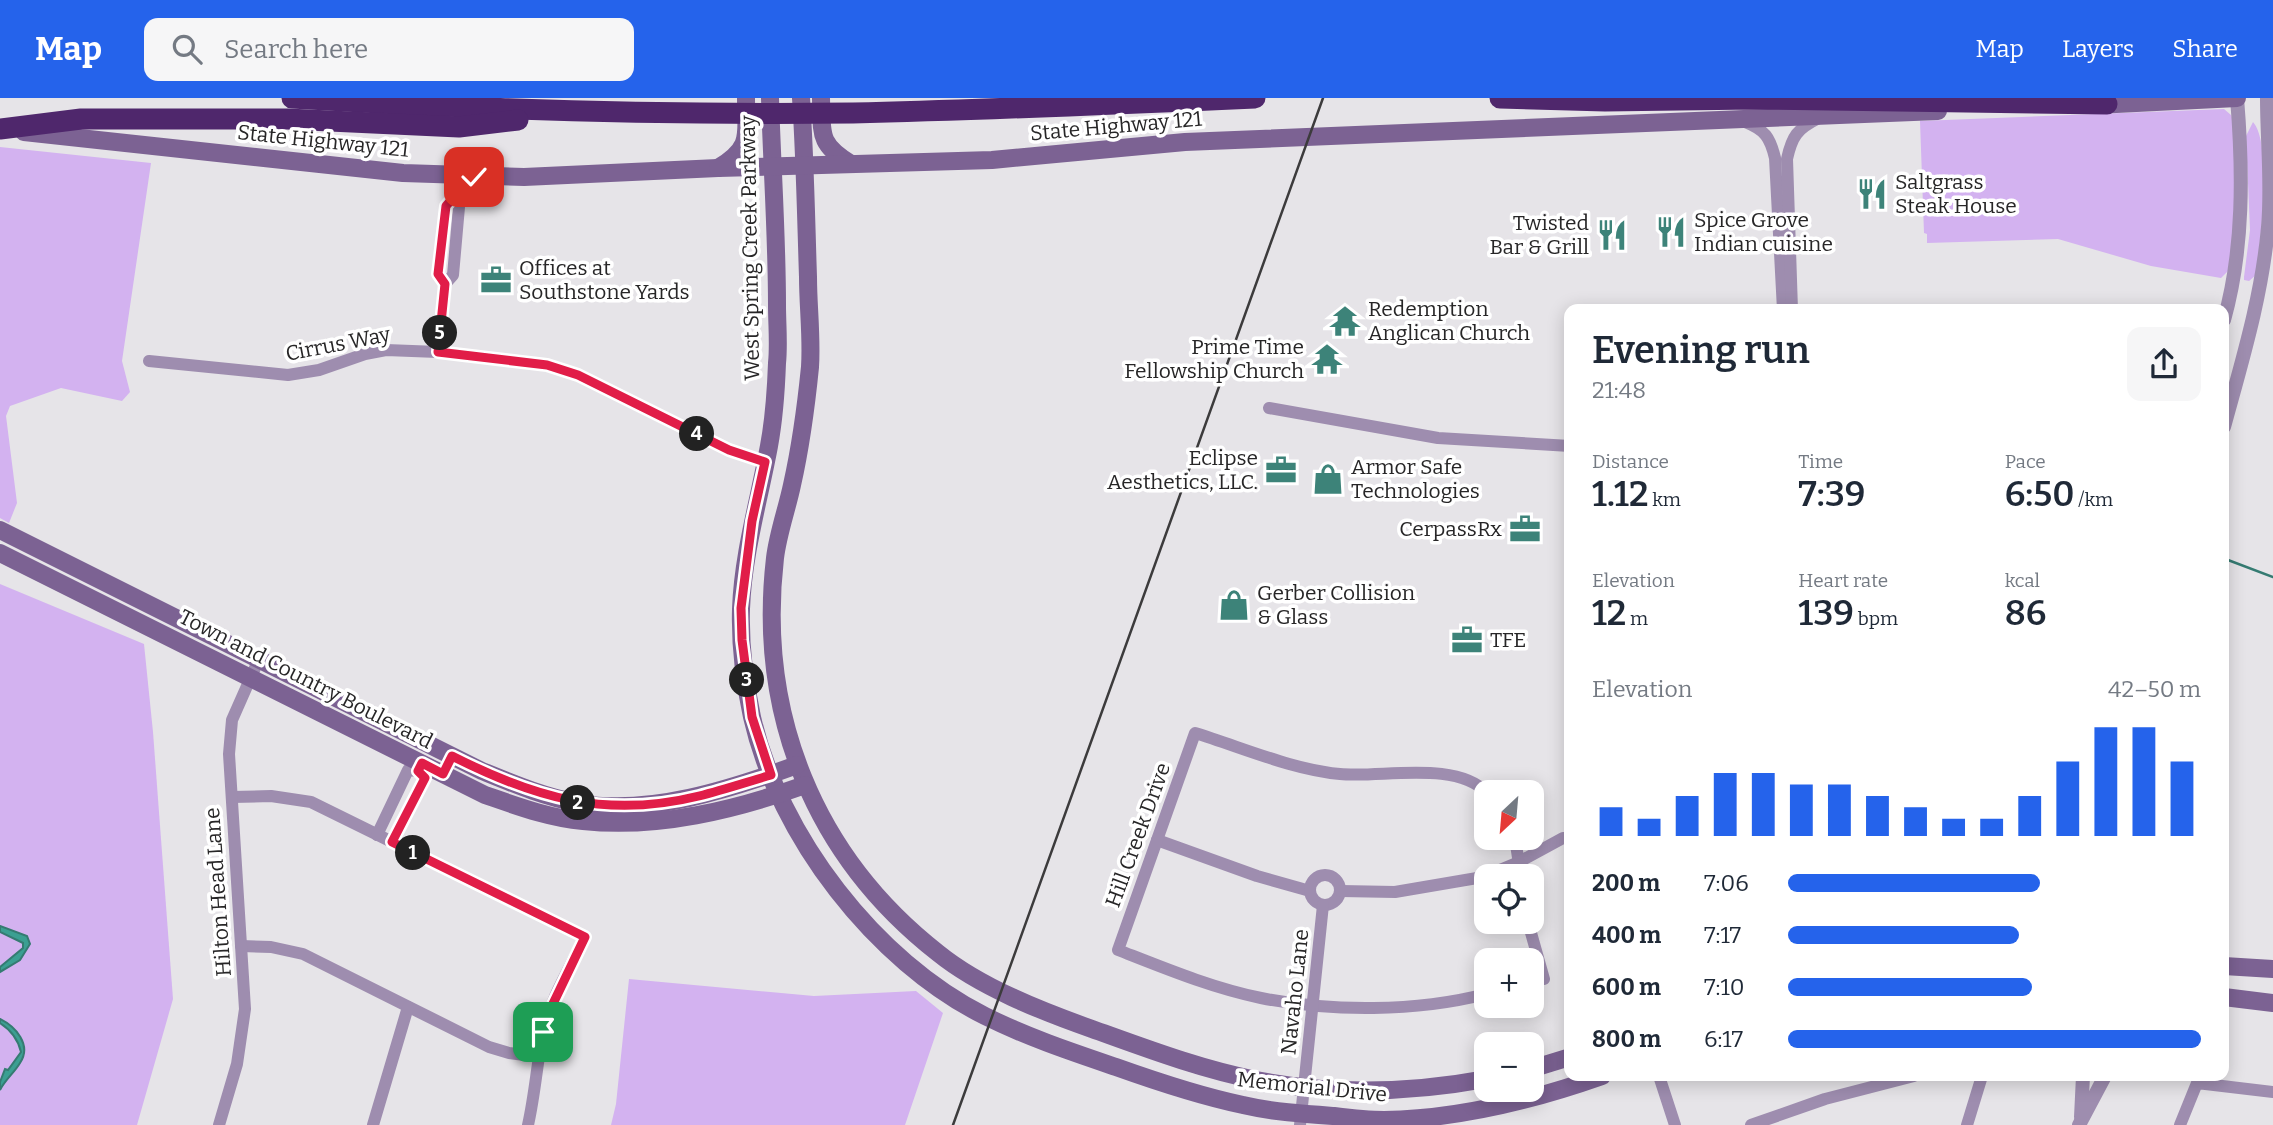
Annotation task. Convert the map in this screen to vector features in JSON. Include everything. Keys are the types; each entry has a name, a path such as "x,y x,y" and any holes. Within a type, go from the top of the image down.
{"highway":[{"path":"292,98 408,106 719,113 855,113 1255,98"},
{"path":"1500,98 2108,104"},
{"path":"0,130 81,119 287,119 459,127 582,112"}],"main road":[{"path":"718,168 736,158 744,148 747,135 746,98"},
{"name":"West Spring Creek Parkway","path":"770,98 778,360 770,443 752,521 741,619 752,717 780,794 807,845 838,894 905,962 956,999 985,1016"},
{"path":"801,98 810,360 804,432 775,555 772,624 778,682 797,765 805,785"},
{"path":"821,98 825,144 851,164"},
{"name":"State Highway 121","path":"0,130 403,173 524,177 992,160 1185,142 2237,98"},
{"path":"765,462 796,466"},
{"name":"Town and Country Boulevard","path":"0,530 482,771 588,813 605,806 663,802 698,796 797,765"},
{"name":"Town and Country Boulevard","path":"0,552 251,676 420,767 531,811 588,813 643,823 656,822 721,810 805,785"},
{"path":"443,774 452,756"},
{"name":"Memorial Drive","path":"805,785 826,828 852,868 894,914 940,955 995,989 1078,1024 1184,1061 1254,1079 1304,1087 1373,1091 1474,1081"},
{"path":"2229,966 2273,969"},
{"path":"2229,998 2273,1003"},
{"name":"Memorial Drive","path":"985,1016 1067,1050 1176,1088 1300,1119 1381,1120 1483,1111 1587,1081"},
{"path":"1544,1065 1564,1059"}],"street":[{"path":"2228,304 2239,228 2240,133 2237,98"},
{"path":"2229,409 2253,321 2269,224 2267,98"},
{"path":"1792,304 1787,159 1791,140 1804,125 1826,115"},
{"path":"1738,119 1758,127 1771,141 1775,158 1783,304"},
{"path":"438,352 445,284 438,274 446,206 453,198 454,176"},
{"name":"Cirrus Way","path":"149,361 288,375 319,370 365,354 386,350 438,352 547,365 578,375 729,450 765,462"},
{"path":"1269,408 1438,438 1564,446"},
{"name":"Hilton Head Lane","path":"219,1125 237,1064 244,1009 229,754 232,720 259,659"},
{"name":"Hill Creek Drive","path":"1312,1006 1259,998 1197,980 1118,950 1195,733 1300,766 1339,774 1427,772 1454,776 1474,785"},
{"path":"377,835 408,770 420,767 425,778 392,842"},
{"path":"232,797 271,796 311,802 585,937 550,1010 543,1032 535,1095 528,1125"},
{"path":"1340,891 1395,892 1483,877 1519,862 1564,838"},
{"path":"1157,839 1257,876 1310,891"},
{"path":"1517,850 1519,862"},
{"path":"1327,875 1337,880 1340,891 1333,903 1323,905 1314,900 1310,891 1313,880 1327,875"},
{"name":"Navaho Lane","path":"1300,1119 1323,905"},
{"path":"241,946 271,947 303,954 489,1047 509,1053 540,1056"},
{"path":"1312,1006 1385,1008 1474,997"},
{"path":"373,1125 408,1007"},
{"path":"1661,1081 1675,1125"},
{"path":"1751,1125 1825,1099 1894,1081"},
{"path":"1967,1125 1980,1081"},
{"path":"2080,1124 2083,1081"},
{"path":"2080,1124 2102,1081"},
{"path":"2180,1125 2197,1083 2273,1092"}],"shaded area":[{"path":"2224,109 2233,120 2236,185 2228,271 2221,278 2151,266 2058,239 1927,243 1927,234 1924,233 1920,121"},
{"path":"2253,122 2259,134 2262,151 2264,195 2256,275 2249,281 2244,280 2250,230 2246,136"},
{"path":"0,147 151,163 122,361 130,392 122,401 61,388 10,406 6,416 17,503 9,523 0,518"},
{"path":"0,584 144,644 173,999 137,1125 0,1125"},
{"path":"0,926 27,936 30,944 20,960 0,972 0,967 23,948 23,943 0,932"},
{"path":"629,979 814,996 916,991 943,1013 905,1125 611,1125 616,1104"},
{"path":"0,1019 17,1032 24,1050 20,1063 0,1090 5,1069 8,1070 21,1052 16,1039 0,1023"}],"waterway":[{"path":"2229,560 2273,577"}],"railway":[{"path":"953,1125 1323,98"}],"place":[{"name":"Saltgrass Steak House","path":"1872,194"},
{"name":"Spice Grove Indian cuisine","path":"1671,232"},
{"name":"Twisted Bar & Grill","path":"1612,235"},
{"name":"Offices at Southstone Yards","path":"496,280"},
{"name":"Redemption Anglican Church","path":"1345,321"},
{"name":"Prime Time Fellowship Church","path":"1327,359"},
{"name":"Eclipse Aesthetics, LLC.","path":"1281,470"},
{"name":"Armor Safe Technologies","path":"1328,479"},
{"name":"CerpassRx","path":"1525,529"},
{"name":"Gerber Collision & Glass","path":"1234,605"},
{"name":"TFE","path":"1467,640"}],"route":[{"path":"474,177 454,176 453,198 446,206 438,274 445,284 438,352 547,365 578,375 729,450 765,462 752,521 741,608 742,640 752,717 771,775 698,796 651,804 605,806 537,793 452,756 443,774 422,763 418,771 425,778 392,842 585,937 550,1010 543,1032"}]}
